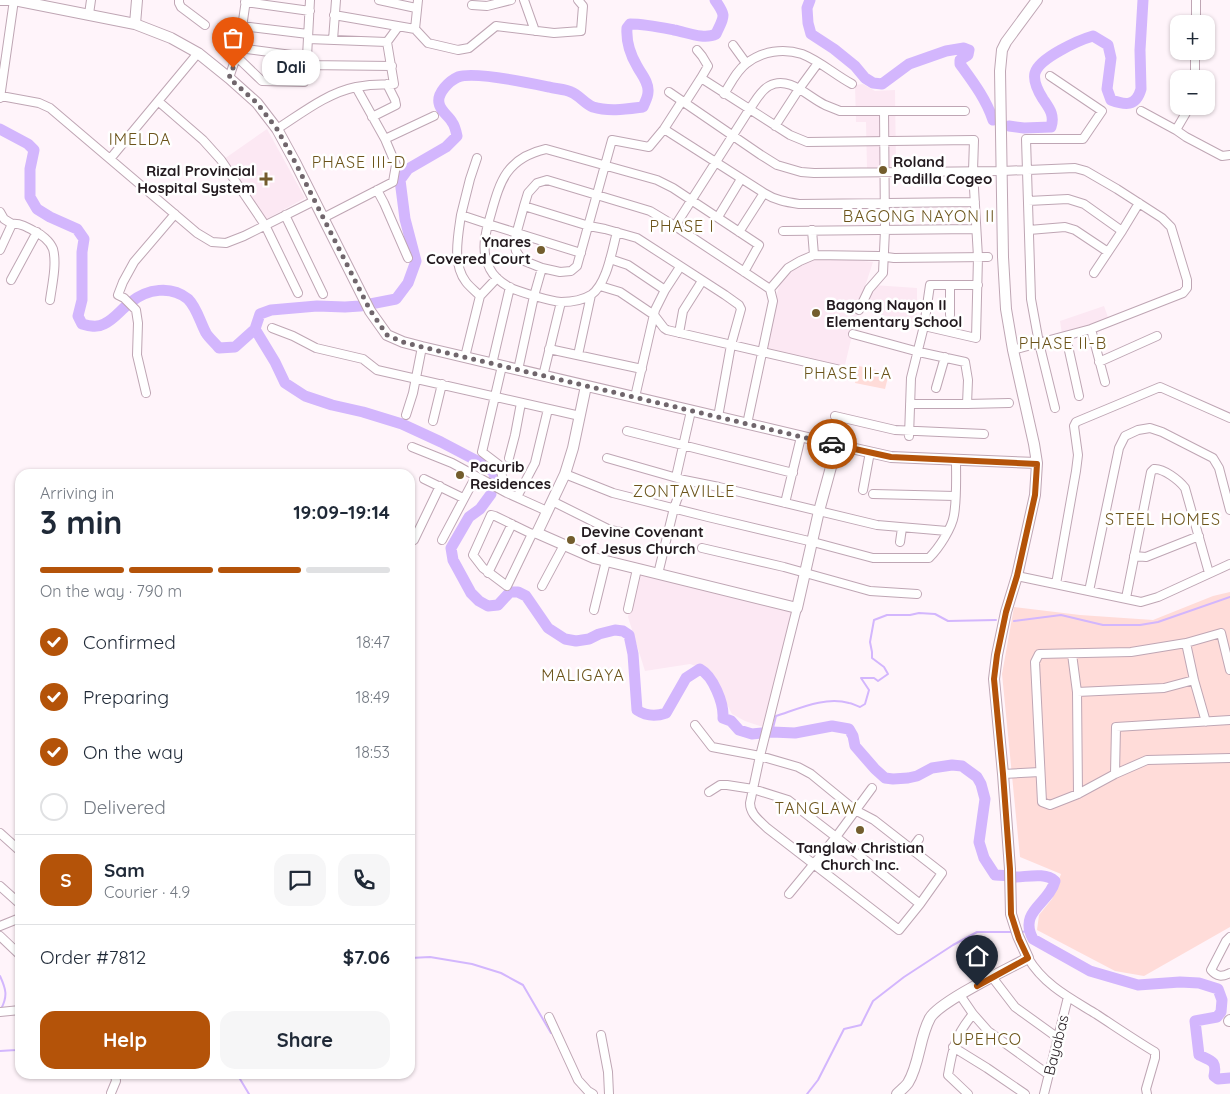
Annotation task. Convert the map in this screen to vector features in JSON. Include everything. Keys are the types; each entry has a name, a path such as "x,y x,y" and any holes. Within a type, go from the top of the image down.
{"street":[{"path":"0,0 14,0 135,24 171,38 198,54 229,78 257,103 277,129 361,294 387,335 422,347 891,457 1037,464"},
{"path":"14,0 4,37 0,97 40,103 50,108 197,233 212,242 226,243 314,201"},
{"path":"89,14 91,0"},
{"path":"135,24 137,0"},
{"path":"179,0 181,7 205,24"},
{"path":"236,57 262,81 304,82 310,0"},
{"path":"332,40 336,0"},
{"path":"379,0 417,4 415,29"},
{"path":"472,5 488,6 511,0"},
{"path":"524,0 535,31"},
{"path":"1037,0 1002,50 1000,71 1003,258 1006,309 1037,464 1035,495 1017,576 1006,612 994,679 1010,869 1011,914 1016,932 1028,958 1044,979 1068,997 1155,1052 1146,1089 1147,1094"},
{"path":"1196,0 1196,15"},
{"path":"229,78 240,48 246,1 310,10"},
{"path":"334,16 415,29 428,43 458,50 469,48 496,26 554,33 581,32 582,2"},
{"path":"242,26 332,40 387,42"},
{"path":"277,129 329,96 344,90 370,85 394,84 387,42 398,27"},
{"path":"733,45 746,63"},
{"path":"240,48 307,61 392,66"},
{"path":"697,50 708,66 664,129 647,147 615,139 612,140 597,195 580,253 577,266 571,271 560,272 542,268 522,260 514,242 528,193 537,183 547,180 597,195 650,211 770,289 773,301 747,424"},
{"path":"724,94 737,73 746,63 776,50 802,54 845,75 852,84"},
{"path":"110,159 198,54"},
{"path":"775,126 799,88 818,63"},
{"path":"1050,76 1102,111 1082,139 1026,139 1031,299 1039,343 1055,408"},
{"path":"701,78 790,136 807,142 974,140 978,257 976,338 924,326"},
{"path":"674,226 749,110 768,86 786,83 799,88 825,105 840,110 965,110"},
{"path":"372,117 396,105 387,84"},
{"path":"323,218 393,182 396,165 356,87"},
{"path":"669,92 777,165 795,170 814,173 885,173 1074,168 1086,171 1139,202 1172,227 1187,280 1187,288 1183,294 1091,329 1013,350"},
{"path":"158,101 203,140 221,160 265,225 298,293"},
{"path":"859,310 869,289 883,273 885,257 884,110"},
{"path":"1141,111 1176,130 1186,138 1222,156 1230,154"},
{"path":"1176,130 1185,115"},
{"path":"384,139 434,116"},
{"path":"664,129 772,198 799,204 975,202"},
{"path":"617,232 600,286 590,295 577,300 561,302 534,296 510,287 497,278 484,256 484,240 501,181 511,167 528,156 546,149 657,180 673,188 759,245 744,272"},
{"path":"477,158 461,215 457,242 459,266 465,281 480,296"},
{"path":"718,217 741,179"},
{"path":"377,190 408,258"},
{"path":"739,232 764,193"},
{"path":"1028,201 1068,199 1084,204 1122,232"},
{"path":"1094,273 1122,232 1139,202"},
{"path":"524,206 588,226 605,228 637,238 725,295 740,307 718,417"},
{"path":"0,212 4,219 12,224 16,223 36,232 53,249 54,262 50,300"},
{"path":"146,393 137,355 138,323 136,310 124,298 118,295 134,262 175,214"},
{"path":"285,215 323,294"},
{"path":"461,215 580,253"},
{"path":"0,250 12,224"},
{"path":"1028,230 1065,227 1075,230 1108,252"},
{"path":"783,231 976,229"},
{"path":"812,230 814,255"},
{"path":"10,280 36,232"},
{"path":"770,289 788,268 814,255 894,258 988,257"},
{"path":"610,259 628,265 665,290"},
{"path":"635,397 655,310 680,267"},
{"path":"518,370 542,268"},
{"path":"465,357 480,296 497,278"},
{"path":"679,333 683,311 702,281"},
{"path":"909,433 911,378 924,326 930,285 978,284"},
{"path":"950,285 950,315"},
{"path":"600,286 620,292 654,315 664,328 845,371"},
{"path":"507,493 499,465 482,452 495,396 497,365 510,287"},
{"path":"578,355 590,295"},
{"path":"543,376 561,302"},
{"path":"272,328 316,348 363,359 377,370 580,416"},
{"path":"1091,329 1105,382"},
{"path":"853,334 918,352 965,362 968,380 967,404"},
{"path":"1066,336 1079,396"},
{"path":"1099,362 1157,336"},
{"path":"406,415 413,393 422,347"},
{"path":"549,349 642,369"},
{"path":"936,388 945,357"},
{"path":"432,421 442,384"},
{"path":"586,386 573,448 565,474 549,506 535,533 507,586 482,568 473,555 490,516 495,516 512,524 535,533 564,545 594,558 797,608"},
{"path":"1056,584 1078,455 1074,426 1076,422 1160,386 1230,418"},
{"path":"509,458 521,403"},
{"path":"910,404 1009,403"},
{"path":"517,497 535,463 548,409"},
{"path":"658,574 674,508 680,478 683,445 691,411"},
{"path":"835,416 909,433 984,434"},
{"path":"1089,591 1118,448 1125,436 1138,430 1150,428 1162,432 1213,458 1219,468 1230,510"},
{"path":"628,431 793,473"},
{"path":"785,503 801,437"},
{"path":"694,725 712,747 760,756 811,774 855,810 874,820 942,874 899,930 767,828 752,812 750,803 760,756 813,542 819,511 837,445"},
{"path":"412,447 452,464 507,493 549,506 610,530 626,533"},
{"path":"863,490 870,452"},
{"path":"607,458 680,478 877,526 947,531"},
{"path":"565,474 613,493 873,558 929,558 936,552 954,516 956,460"},
{"path":"1126,598 1151,472 1154,468 1158,468 1178,480 1184,488 1209,574"},
{"path":"442,540 476,476"},
{"path":"424,479 463,498"},
{"path":"415,538 440,486"},
{"path":"873,494 955,496"},
{"path":"488,573 512,524"},
{"path":"900,542 902,528"},
{"path":"1134,556 1146,557 1199,536"},
{"path":"542,586 564,545"},
{"path":"702,548 870,590 917,594"},
{"path":"594,610 606,561"},
{"path":"1017,576 1141,602 1158,597 1230,564"},
{"path":"628,609 637,569"},
{"path":"1230,670 1221,633 1186,643 1132,652 1040,654 1035,662 1042,802 1050,805 1078,794 1115,774 1147,760 1230,758"},
{"path":"1186,643 1206,722"},
{"path":"1072,654 1077,692 1078,794"},
{"path":"1077,692 1164,688 1194,680"},
{"path":"1115,774 1116,727 1230,720"},
{"path":"1003,774 1040,772"},
{"path":"709,792 720,785 753,789 788,800 920,904"},
{"path":"789,894 836,837 872,788"},
{"path":"0,833 15,846"},
{"path":"911,850 919,839"},
{"path":"0,886 15,900"},
{"path":"0,926 15,920"},
{"path":"0,936 15,950"},
{"path":"1230,937 1211,970 1219,976 1230,973"},
{"path":"897,1094 907,1084 911,1076 924,1032 931,1017 940,1007 1028,958"},
{"path":"992,977 1014,1007 1058,1038"},
{"path":"960,995 988,1031 1049,1075"},
{"name":"Bayabas","path":"1044,1094 1068,997"},
{"path":"0,1012 15,1010"},
{"path":"968,1094 948,1074 953,1046 962,1028 973,1014"},
{"path":"549,1018 578,1080 592,1094"},
{"path":"601,1035 608,1072 609,1094"},
{"path":"953,1046 1025,1094"},
{"path":"111,1093 114,1079"}],"shaded area":[{"path":"863,84 875,91 895,90 896,169 867,169 866,122 856,122 855,85"},
{"name":"Rizal Provincial Hospital System","path":"267,129 305,198 265,220 224,159"},
{"name":"Bagong Nayon II Elementary School","path":"812,256 873,262 860,302 844,369 765,351 774,317 777,293 783,275"},
{"path":"873,285 917,288 917,323 860,310"},
{"path":"1104,306 1109,320 1062,334 1060,321"},
{"path":"859,366 889,373 885,389 855,383"},
{"path":"638,573 793,610 763,727 732,714 707,670 690,664 645,671 628,617"},
{"path":"1230,592 1230,927 1144,976 1115,971 1037,930 1039,915 1052,899 1061,874 1020,857 1002,674 1014,607 1080,615 1153,620 1213,596"}],"waterway":[{"path":"0,129 28,144 34,150 30,169 30,197 37,209 77,229 84,239 82,252 82,300 78,316 82,324 99,326 108,322 127,305 144,294 167,290 188,299 206,333 219,348 235,347 255,329 260,314 271,310 317,306 360,306 396,299 408,283 416,261 405,219 400,180 408,169 446,147 457,136 451,120 439,103 442,91 451,81 458,77 477,75 503,78 569,91 590,106 599,109 618,110 643,107 648,96 648,88 630,52 627,28 630,24 641,25 701,36 711,36 716,34 723,17 723,13 715,0"},
{"path":"810,0 807,8 811,34 834,49 873,83 882,84 909,64 946,51 964,48 969,50 968,55 960,60 960,64 983,98 993,120"},
{"path":"1009,126 1024,128 1051,127 1052,115 1036,86 1035,73 1038,67 1051,56 1079,41 1093,36 1108,45 1111,58 1107,89 1111,100 1121,103 1133,102 1141,89 1140,50 1143,0"},
{"path":"255,329 285,383 305,396 402,424 483,464 493,472 496,481"},
{"path":"491,494 480,509 469,517 451,548 453,560 471,593 479,601 488,606 498,605 510,592 518,592 526,596 548,628 565,639 576,641 589,639 615,630 623,631 629,635 633,654 637,710 644,714 658,715 666,713 686,678 700,669 717,690 722,705 723,718 731,721 739,730 752,734 772,732 795,733 832,726 849,729 855,746 885,778 908,778 917,776 932,768 952,765 962,766 977,777 981,784 985,799 979,842 984,858 995,875 1015,877 1041,876 1055,881 1052,889 1036,908 1029,921 1029,929 1033,939 1090,971 1138,985 1180,982 1199,983 1218,989 1222,1000 1221,1012 1217,1017 1195,1021 1199,1055 1214,1064 1214,1076 1218,1079 1230,1078"},
{"path":"1014,621 1061,615 1103,625 1140,625 1158,622 1230,597"},
{"path":"772,732 776,716 802,707 831,701 850,703 860,707 865,704 869,690 861,678 874,678 878,681 888,674 884,667 872,658 870,642 874,620 887,615 919,613 935,614 948,621 996,620"},
{"path":"1021,932 1029,931"},
{"path":"807,1094 818,1080 844,1029 861,1025 873,1001 904,977 953,945 977,932 1013,932"},
{"path":"415,958 430,957 472,964 501,973 523,985 551,1033"},
{"path":"0,976 5,992 5,1000 1,1009"},
{"path":"0,1051 15,1050"},
{"path":"240,1079 249,1094"}],"way so far":[{"path":"233,68 229,78 257,103 277,129 370,310 387,335 422,347 832,444"}],"place":[{"name":"Dali","path":"233,68"},
{"name":"Roland Padilla Cogeo","path":"883,170"},
{"name":"Rizal Provincial Hospital System","path":"266,179"},
{"name":"Ynares Covered Court","path":"541,250"},
{"name":"Bagong Nayon II Elementary School","path":"816,313"},
{"name":"Pacurib Residences","path":"460,475"},
{"name":"Devine Covenant of Jesus Church","path":"571,540"},
{"name":"Tanglaw Christian Church Inc.","path":"860,830"}],"district":[{"name":"IMELDA","path":"140,139"},
{"name":"PHASE III-D","path":"359,162"},
{"name":"BAGONG NAYON II","path":"919,216"},
{"name":"PHASE I","path":"682,226"},
{"name":"PHASE II-B","path":"1063,343"},
{"name":"PHASE II-A","path":"848,373"},
{"name":"ZONTAVILLE","path":"684,491"},
{"name":"STEEL HOMES","path":"1163,519"},
{"name":"MALIGAYA","path":"583,675"},
{"name":"TANGLAW","path":"816,808"},
{"name":"UPEHCO","path":"987,1039"}],"route":[{"path":"832,444 891,457 1037,464 1035,495 1017,576 1006,612 994,679 1010,869 1011,914 1014,927 1028,958 977,986"}]}
